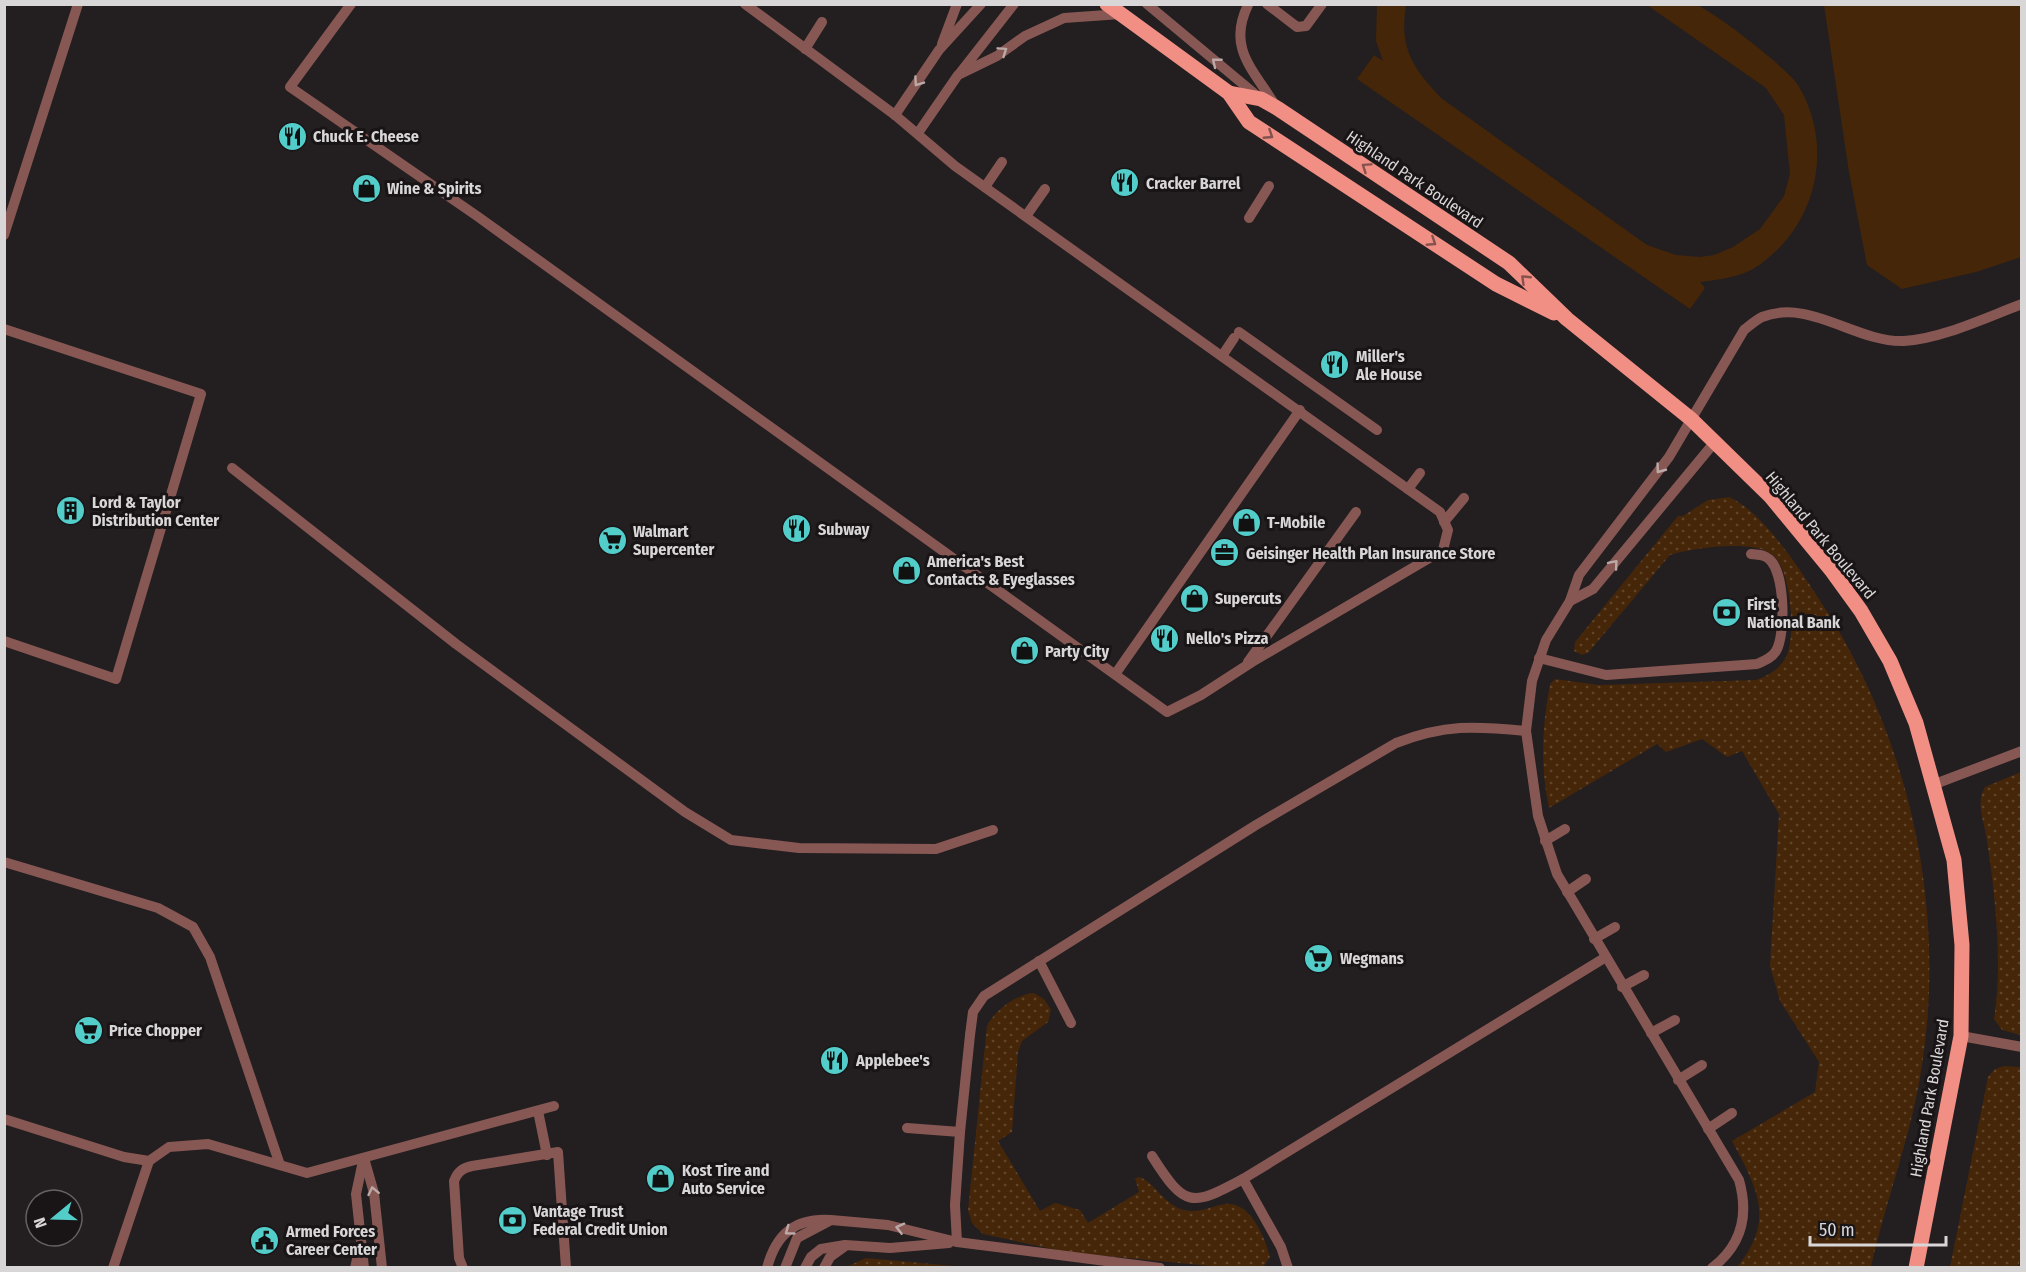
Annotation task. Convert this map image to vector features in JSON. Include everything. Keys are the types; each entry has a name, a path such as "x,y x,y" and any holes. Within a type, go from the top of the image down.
{"main road":[{"name":"Highland Park Boulevard","path":"1107,4 1229,93 1249,122 1496,284 1567,320"},
{"name":"Highland Park Boulevard","path":"1229,93 1261,99 1277,108 1509,263 1567,320 1691,419 1770,497 1861,611 1890,661 1912,712 1935,784 1954,860 1962,945 1961,1036 1915,1265"}],"lane":[{"path":"4,235 78,4"},
{"path":"351,4 290,87 469,210 1116,673 1167,712 1201,695 1244,667 1443,550 1448,530 1440,512 956,166 896,116 745,4"},
{"path":"939,50 957,4"},
{"path":"896,116 939,50 981,4"},
{"path":"918,133 958,75 1014,4"},
{"path":"1147,4 1261,99"},
{"path":"1267,4 1297,27 1306,26 1322,4"},
{"path":"1248,5 1239,30 1240,47 1277,108"},
{"path":"958,75 997,56 1025,36 1064,18 1120,14"},
{"path":"805,49 822,22"},
{"path":"985,187 1002,162"},
{"path":"1249,218 1269,186"},
{"path":"1026,216 1045,189"},
{"path":"1712,1268 1734,1245 1745,1215 1744,1198 1739,1180 1567,892 1545,841 1530,775 1526,731 1532,681 1539,658 1546,640 1570,602 1579,575 1669,457 1743,330 1762,317 1785,313 1807,315 1884,340 1905,341 1931,336 2022,304"},
{"path":"4,329 201,394 116,679 4,641"},
{"path":"1222,356 1237,335 1377,430"},
{"path":"1116,673 1300,410"},
{"path":"1570,602 1593,589 1714,443"},
{"path":"232,468 456,644 685,812 731,840 799,848 936,849 993,830"},
{"path":"1408,489 1420,473"},
{"path":"1444,522 1464,498"},
{"path":"1244,667 1356,512"},
{"path":"1539,658 1606,675 1756,664 1768,660 1776,651 1780,639 1781,580 1770,560 1763,555 1751,554"},
{"path":"957,1242 955,1205 960,1132 973,1012 984,996 1256,825 1396,743 1419,734 1457,726 1526,731"},
{"path":"1935,784 2022,751"},
{"path":"1545,841 1565,829"},
{"path":"4,862 158,908 193,927 210,957 280,1166"},
{"path":"1567,892 1586,879"},
{"path":"1594,939 1615,927"},
{"path":"1152,1156 1177,1191 1188,1199 1210,1197 1606,957"},
{"path":"1038,961 1071,1023"},
{"path":"1622,987 1644,975"},
{"path":"1651,1033 1675,1020"},
{"path":"1961,1036 2022,1047"},
{"path":"1678,1080 1702,1065"},
{"path":"113,1268 149,1161 169,1147 208,1144 308,1173 554,1106"},
{"path":"538,1111 547,1155"},
{"path":"1708,1129 1732,1113"},
{"path":"4,1119 124,1157 149,1161"},
{"path":"907,1128 960,1132"},
{"path":"464,1268 459,1258 454,1181 457,1174 463,1168 472,1166 558,1152 566,1268"},
{"path":"364,1158 356,1194 364,1268"},
{"path":"364,1158 374,1193 382,1268"},
{"path":"1243,1179 1281,1247 1288,1268"},
{"path":"767,1268 773,1246 793,1227 814,1219 888,1225 957,1242 1160,1268"},
{"path":"785,1268 797,1238 831,1220"},
{"path":"355,1268 361,1241"},
{"path":"805,1268 811,1257 821,1249 845,1245 890,1248 957,1242"},
{"path":"824,1268 830,1257 845,1245"},
{"path":"380,1255 387,1268"}],"shaded area":[{"path":"1692,4 1707,10 1751,42 1791,77 1798,85 1808,105 1814,125 1817,168 1813,189 1795,229 1770,257 1749,271 1700,282 1705,288 1690,309 1357,79 1374,55 1383,61 1376,41 1377,5 1406,5 1405,34 1410,57 1441,98 1647,245 1676,255 1700,257 1714,255 1733,247 1760,229 1784,196 1790,174 1784,115 1766,88 1647,5"},
{"path":"1824,5 2021,5 2021,257 1976,272 1902,289 1867,265 1849,172"},
{"path":"1729,497 1757,517 1784,548 1828,613 1857,664 1881,718 1901,774 1915,831 1925,889 1929,948 1928,1007 1918,1091 1871,1267 1737,1267 1749,1250 1759,1219 1755,1189 1732,1141 1815,1092 1819,1062 1780,1001 1770,966 1779,814 1742,751 1727,757 1702,739 1666,752 1657,744 1549,808 1546,792 1543,761 1545,715 1550,684 1555,679 1599,685 1756,680 1772,672 1785,659 1789,650 1791,622 1788,589 1784,575 1773,555 1764,550 1738,546 1707,548 1670,555 1588,653 1582,655 1574,651 1575,642 1678,516 1683,516 1708,500"},
{"path":"2021,772 2021,1035 2002,1030 1994,1019 1998,975 1997,927 1981,799 1985,787"},
{"path":"1034,993 1044,999 1051,1010 1048,1022 1022,1041 1018,1052 1012,1132 998,1141 1040,1211 1055,1203 1080,1210 1088,1223 1139,1192 1135,1178 1140,1177 1171,1204 1184,1210 1200,1210 1225,1204 1242,1208 1255,1222 1268,1249 1270,1257 1263,1267 1230,1268 1066,1252 983,1234 972,1223 968,1210 987,1026 995,1014 1007,1004"},
{"path":"2004,1066 2021,1067 2021,1257 2018,1267 1950,1267 1988,1077 1995,1069"},
{"path":"866,1258 965,1267 846,1267"}],"place":[{"name":"Chuck E. Cheese","path":"292,136"},
{"name":"Cracker Barrel","path":"1125,183"},
{"name":"Wine & Spirits","path":"366,188"},
{"name":"Miller's Ale House","path":"1335,365"},
{"name":"Lord & Taylor Distribution Center","path":"71,511"},
{"name":"T-Mobile","path":"1246,522"},
{"name":"Subway","path":"797,529"},
{"name":"Walmart Supercenter","path":"612,540"},
{"name":"Geisinger Health Plan Insurance Store","path":"1225,553"},
{"name":"America's Best Contacts & Eyeglasses","path":"906,570"},
{"name":"Supercuts","path":"1194,598"},
{"name":"First National Bank","path":"1726,613"},
{"name":"Nello's Pizza","path":"1165,638"},
{"name":"Party City","path":"1024,651"},
{"name":"Wegmans","path":"1319,958"},
{"name":"Price Chopper","path":"88,1030"},
{"name":"Applebee's","path":"835,1060"},
{"name":"Kost Tire and Auto Service","path":"661,1179"},
{"name":"Vantage Trust Federal Credit Union","path":"512,1220"},
{"name":"Armed Forces Career Center","path":"265,1240"}]}
